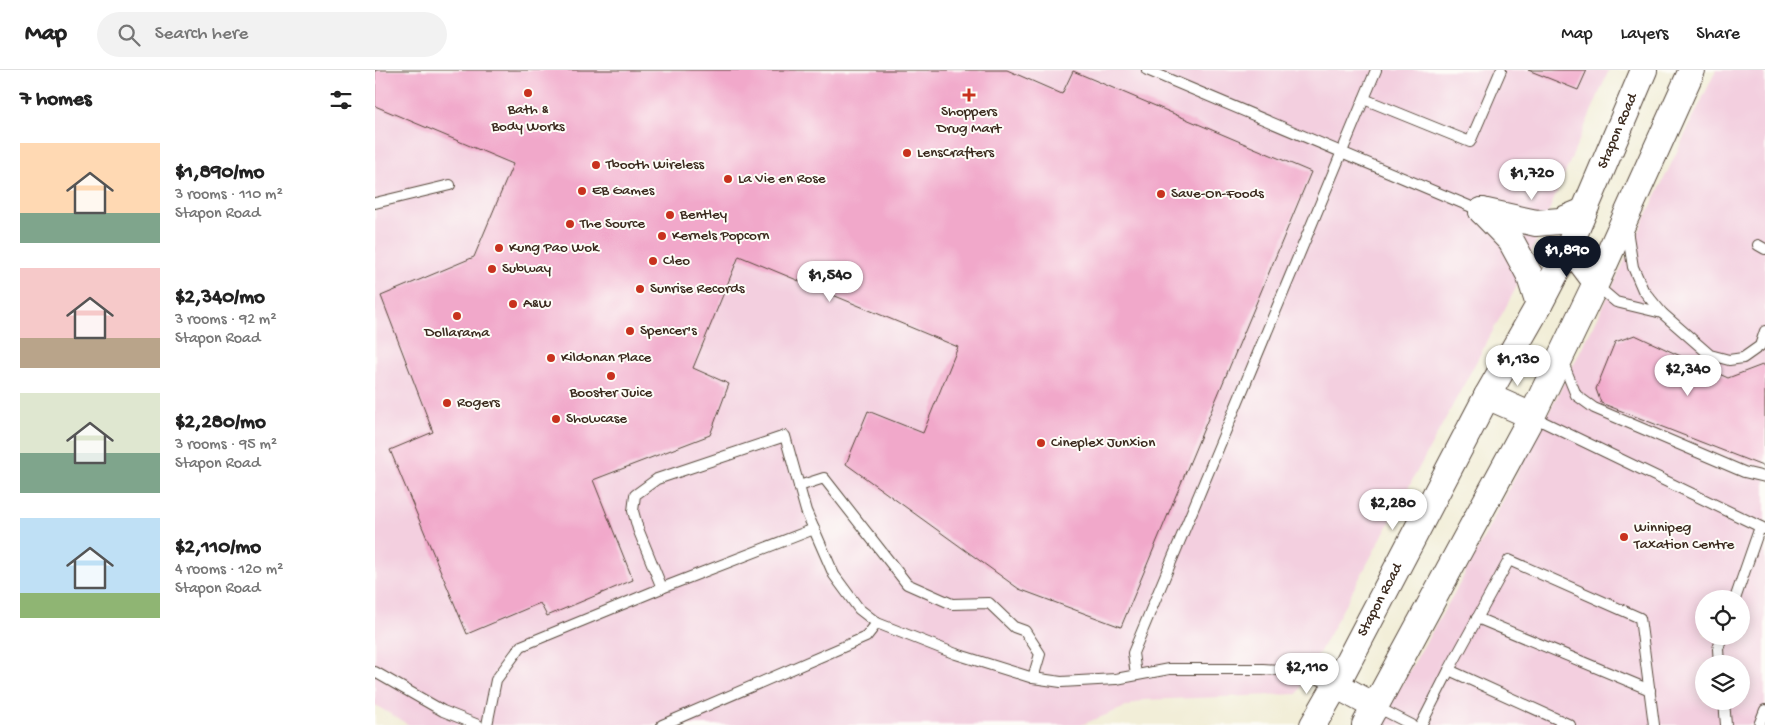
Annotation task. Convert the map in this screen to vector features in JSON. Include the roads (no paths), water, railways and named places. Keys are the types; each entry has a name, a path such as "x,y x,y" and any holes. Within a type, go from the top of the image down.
{"street":[{"name":"Stapon Road","path":"1313,725 1336,685 1487,396 1539,305 1568,249 1644,70"},
{"path":"1336,685 1371,716 1532,416 1595,285 1692,70"},
{"path":"1482,211 1536,223 1560,221 1584,211"},
{"path":"1482,211 1511,241 1529,274 1539,305"},
{"path":"1568,249 1595,285"},
{"path":"1487,396 1532,416"}],"lane":[{"path":"1147,70 1482,211"},
{"path":"1136,675 1133,653 1376,70"},
{"path":"1364,98 1470,142 1501,70"},
{"path":"375,203 450,185"},
{"path":"1625,217 1633,267 1643,290 1662,313 1710,355 1729,360 1743,358 1760,346 1765,331"},
{"path":"1595,285 1616,302 1662,313"},
{"path":"1561,356 1564,368 1576,394 1593,408 1744,472 1765,477"},
{"path":"1532,416 1762,528 1738,590"},
{"path":"662,588 638,529 633,511 635,495 657,479 785,436 806,511 834,575 859,609 877,623 955,654 1033,678 1061,682 1116,679 1169,669 1263,668 1296,672 1336,685"},
{"path":"799,486 824,478 907,584 952,604 989,603 1014,627 1025,631 1040,654 1033,678"},
{"path":"487,725 496,680 521,646 662,588 814,529"},
{"path":"1421,725 1509,560 1640,618 1654,725"},
{"path":"1477,618 1650,690"},
{"path":"663,725 865,637 877,623"},
{"path":"1449,670 1569,725"},
{"path":"375,672 443,712 478,725"},
{"path":"1725,710 1726,725"},
{"path":"1759,725 1765,710"},
{"path":"1371,716 1412,725"}],"place":[{"name":"Bath & Body Works","path":"528,93"},
{"name":"Shoppers Drug Mart","path":"969,95"},
{"name":"LensCrafters","path":"907,153"},
{"name":"Tbooth Wireless","path":"596,165"},
{"name":"La Vie en Rose","path":"728,179"},
{"name":"EB Games","path":"582,191"},
{"name":"Save-On-Foods","path":"1161,194"},
{"name":"Bentley","path":"670,215"},
{"name":"The Source","path":"570,224"},
{"name":"Kernels Popcorn","path":"662,236"},
{"name":"Kung Pao Wok","path":"499,248"},
{"name":"Cleo","path":"653,261"},
{"name":"Subway","path":"492,269"},
{"name":"Sunrise Records","path":"640,289"},
{"name":"A&W","path":"513,304"},
{"name":"Dollarama","path":"457,316"},
{"name":"Spencer's","path":"630,331"},
{"name":"Kildonan Place","path":"551,358"},
{"name":"Booster Juice","path":"611,376"},
{"name":"Rogers","path":"447,403"},
{"name":"Showcase","path":"556,419"},
{"name":"Cineplex Junxion","path":"1041,443"},
{"name":"Winnipeg Taxation Centre","path":"1624,537"}]}
